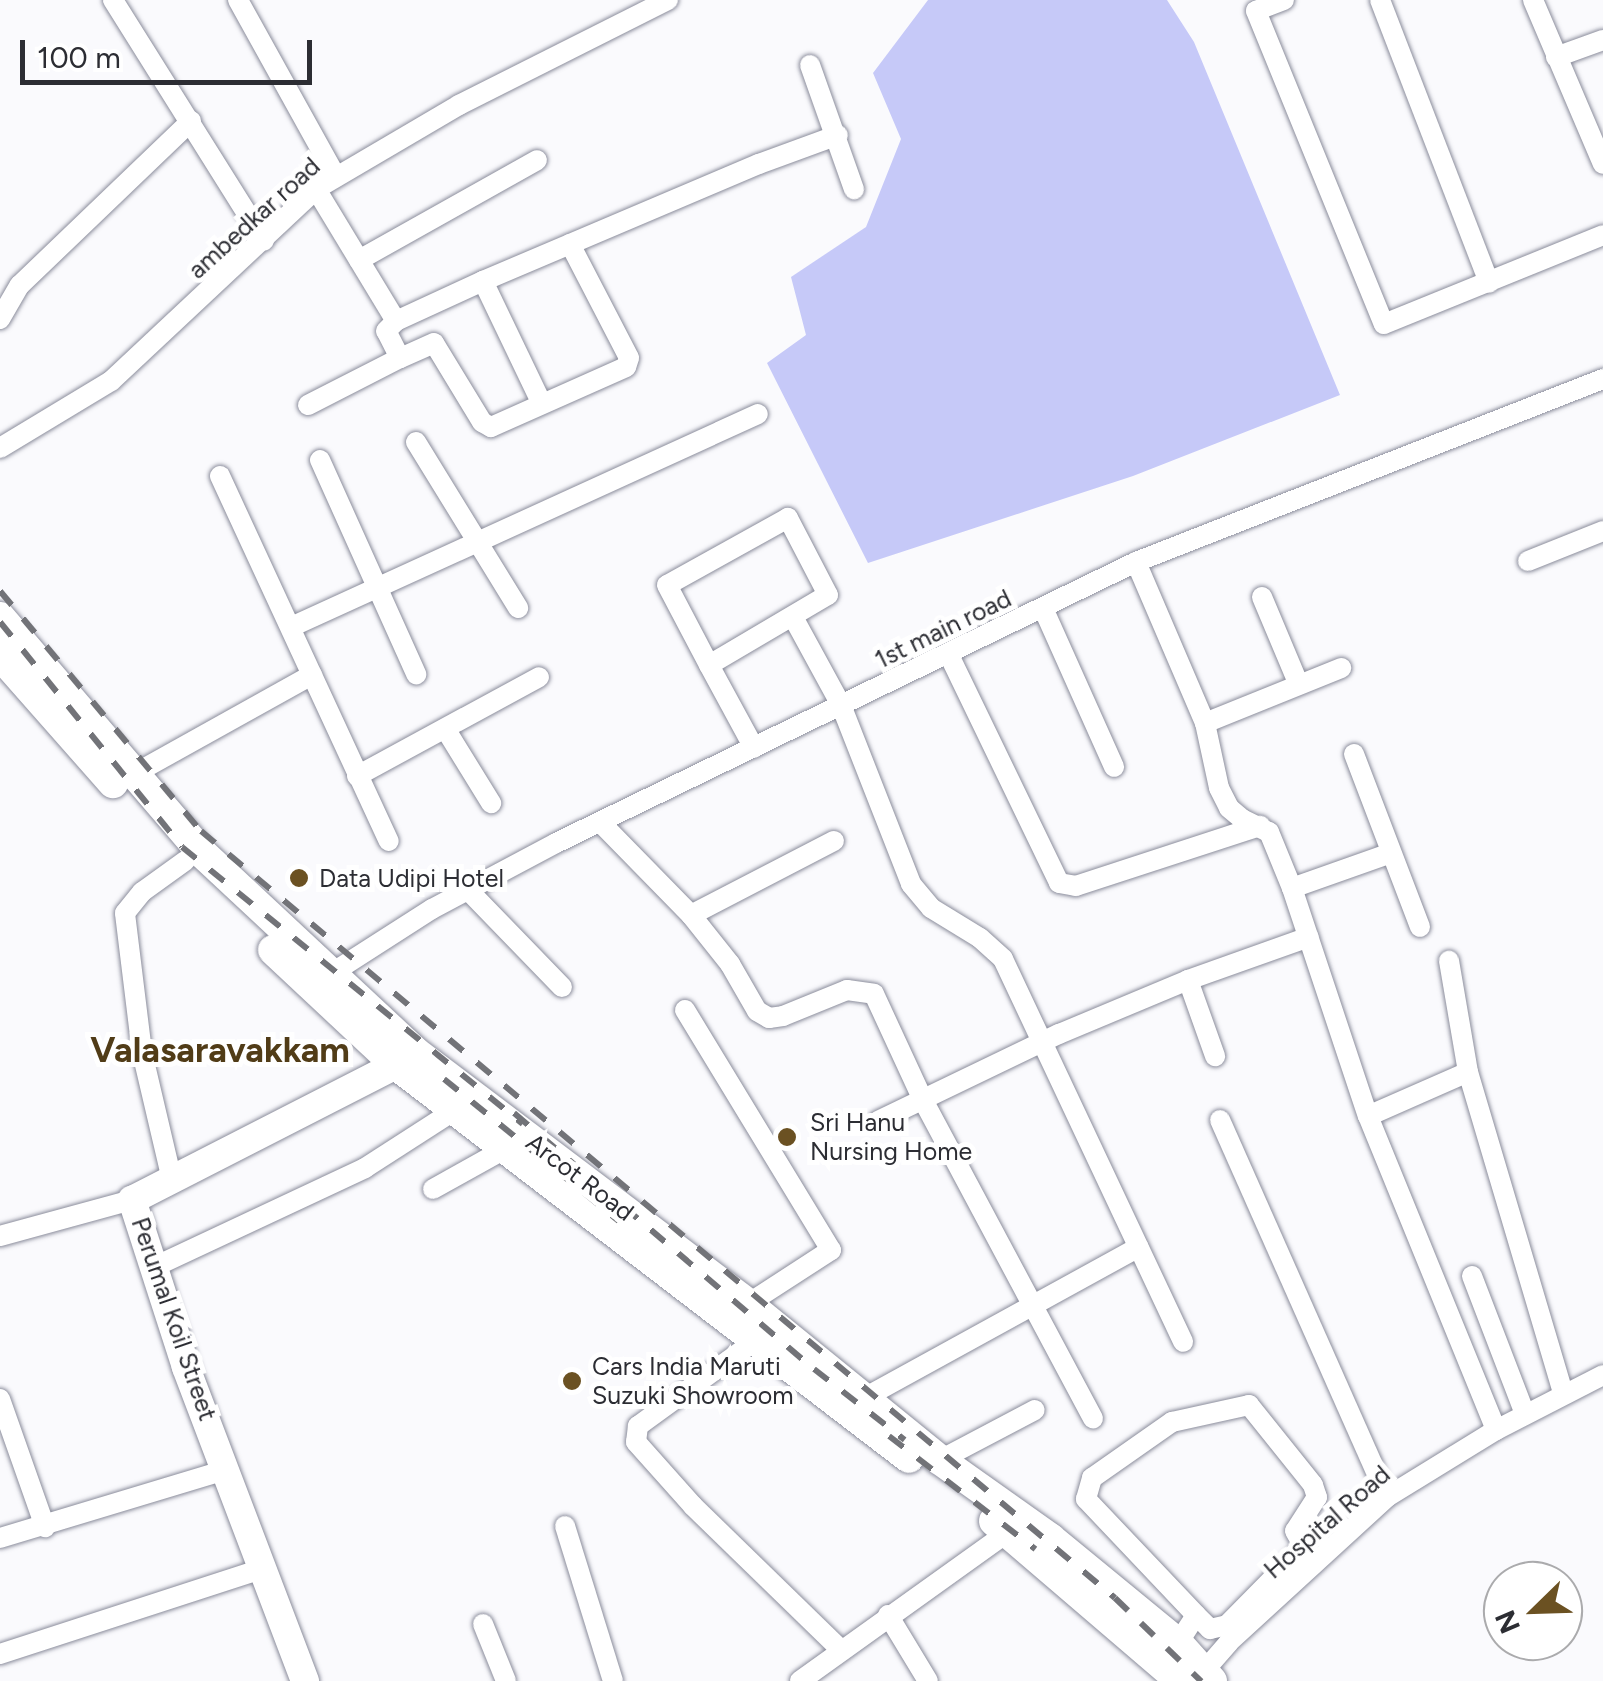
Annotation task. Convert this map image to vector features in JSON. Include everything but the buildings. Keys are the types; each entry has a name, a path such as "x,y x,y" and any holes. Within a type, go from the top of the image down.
{"main road":[{"name":"Arcot Road","path":"0,617 185,861 405,1058 471,1113 748,1304 859,1406 1008,1532 1169,1647"},
{"name":"Arcot Road","path":"0,655 124,780 330,975 405,1058"},
{"name":"Arcot Road","path":"471,1113 505,1149 756,1341 940,1460 1050,1538 1199,1678"}],"street":[{"path":"113,0 264,241"},
{"path":"238,0 336,177"},
{"name":"ambedkar road","path":"0,448 111,381 316,189 442,114 668,0"},
{"path":"1284,0 1256,11 1384,324 1603,235"},
{"path":"1380,0 1488,282"},
{"path":"1533,0 1603,164"},
{"path":"1556,57 1603,40"},
{"path":"810,65 838,134 854,189"},
{"path":"0,319 20,285 190,121"},
{"path":"400,358 386,332 396,321 482,281 838,134"},
{"path":"359,260 536,160"},
{"path":"316,189 396,321"},
{"path":"308,405 434,343 486,426 630,364 570,244"},
{"path":"482,281 542,404"},
{"name":"1st main road","path":"330,975 468,890 600,822 1136,562 1603,378"},
{"path":"291,627 758,414"},
{"path":"416,442 518,608"},
{"path":"320,460 416,674"},
{"path":"220,476 389,842"},
{"path":"709,665 828,595 788,518 667,585 709,665 754,748"},
{"path":"1528,561 1603,531"},
{"path":"1136,562 1205,723 1219,788 1229,808 1242,820 1262,825"},
{"path":"1262,597 1299,686"},
{"path":"1044,608 1114,767"},
{"path":"792,616 842,705 911,884 931,908 980,938 1003,959 1183,1342"},
{"path":"949,654 1059,883 1076,886 1262,825"},
{"path":"1205,723 1341,668"},
{"path":"124,780 312,675"},
{"path":"358,776 539,676"},
{"path":"446,730 491,803"},
{"path":"1354,754 1420,927"},
{"path":"600,822 730,964 757,1011 769,1018 783,1016 847,990 874,994 922,1100 1093,1418"},
{"path":"1262,825 1310,937 1368,1116 1496,1430"},
{"path":"690,916 834,841"},
{"path":"1292,888 1392,853"},
{"path":"172,1180 142,1052 125,913 142,892 185,861"},
{"path":"468,890 562,986"},
{"path":"878,1121 1041,1042 1188,980 1310,937"},
{"path":"1450,960 1468,1072 1562,1393"},
{"path":"1188,980 1215,1056"},
{"path":"685,1010 831,1250 748,1304"},
{"name":"Perumal Koil Street","path":"305,1681 228,1469 186,1367 132,1200 405,1058"},
{"path":"1368,1116 1468,1072"},
{"path":"154,1267 365,1168 471,1113"},
{"path":"1220,1120 1387,1498"},
{"path":"434,1190 505,1149"},
{"path":"0,1236 132,1200"},
{"path":"859,1406 1031,1305 1140,1247"},
{"path":"1472,1276 1524,1414"},
{"path":"756,1341 638,1426 636,1442 693,1506 841,1650"},
{"name":"Hospital Road","path":"1199,1678 1307,1556 1387,1498 1496,1430 1603,1374"},
{"path":"0,1399 45,1527"},
{"path":"1249,1406 1313,1485 1317,1497 1295,1530 1307,1556 1227,1625 1210,1628 1196,1615 1086,1499 1092,1478 1172,1422 1249,1406"},
{"path":"940,1460 1035,1410"},
{"path":"0,1538 228,1469"},
{"path":"564,1526 614,1681"},
{"path":"800,1681 888,1614 1008,1532"},
{"path":"0,1654 265,1568"},
{"path":"888,1614 928,1681"},
{"path":"1169,1647 1196,1615"},
{"path":"483,1624 506,1681"}],"water":[{"path":"928,0 1167,0 1194,42 1340,395 1133,476 868,563 767,363 806,335 791,277 866,227 901,139 873,73"}],"railway":[{"path":"0,591 201,831 1115,1598 1201,1681"},
{"path":"0,622 182,847 523,1124"},
{"path":"444,1079 619,1221"},
{"path":"514,1113 814,1369 905,1440"},
{"path":"889,1436 1035,1549"}],"place":[{"name":"Data Udipi Hotel","path":"299,878"},
{"name":"Sri Hanu Nursing Home","path":"787,1137"},
{"name":"Cars India Maruti Suzuki Showroom","path":"572,1381"}],"district":[{"name":"Valasaravakkam","path":"220,1050"}]}
